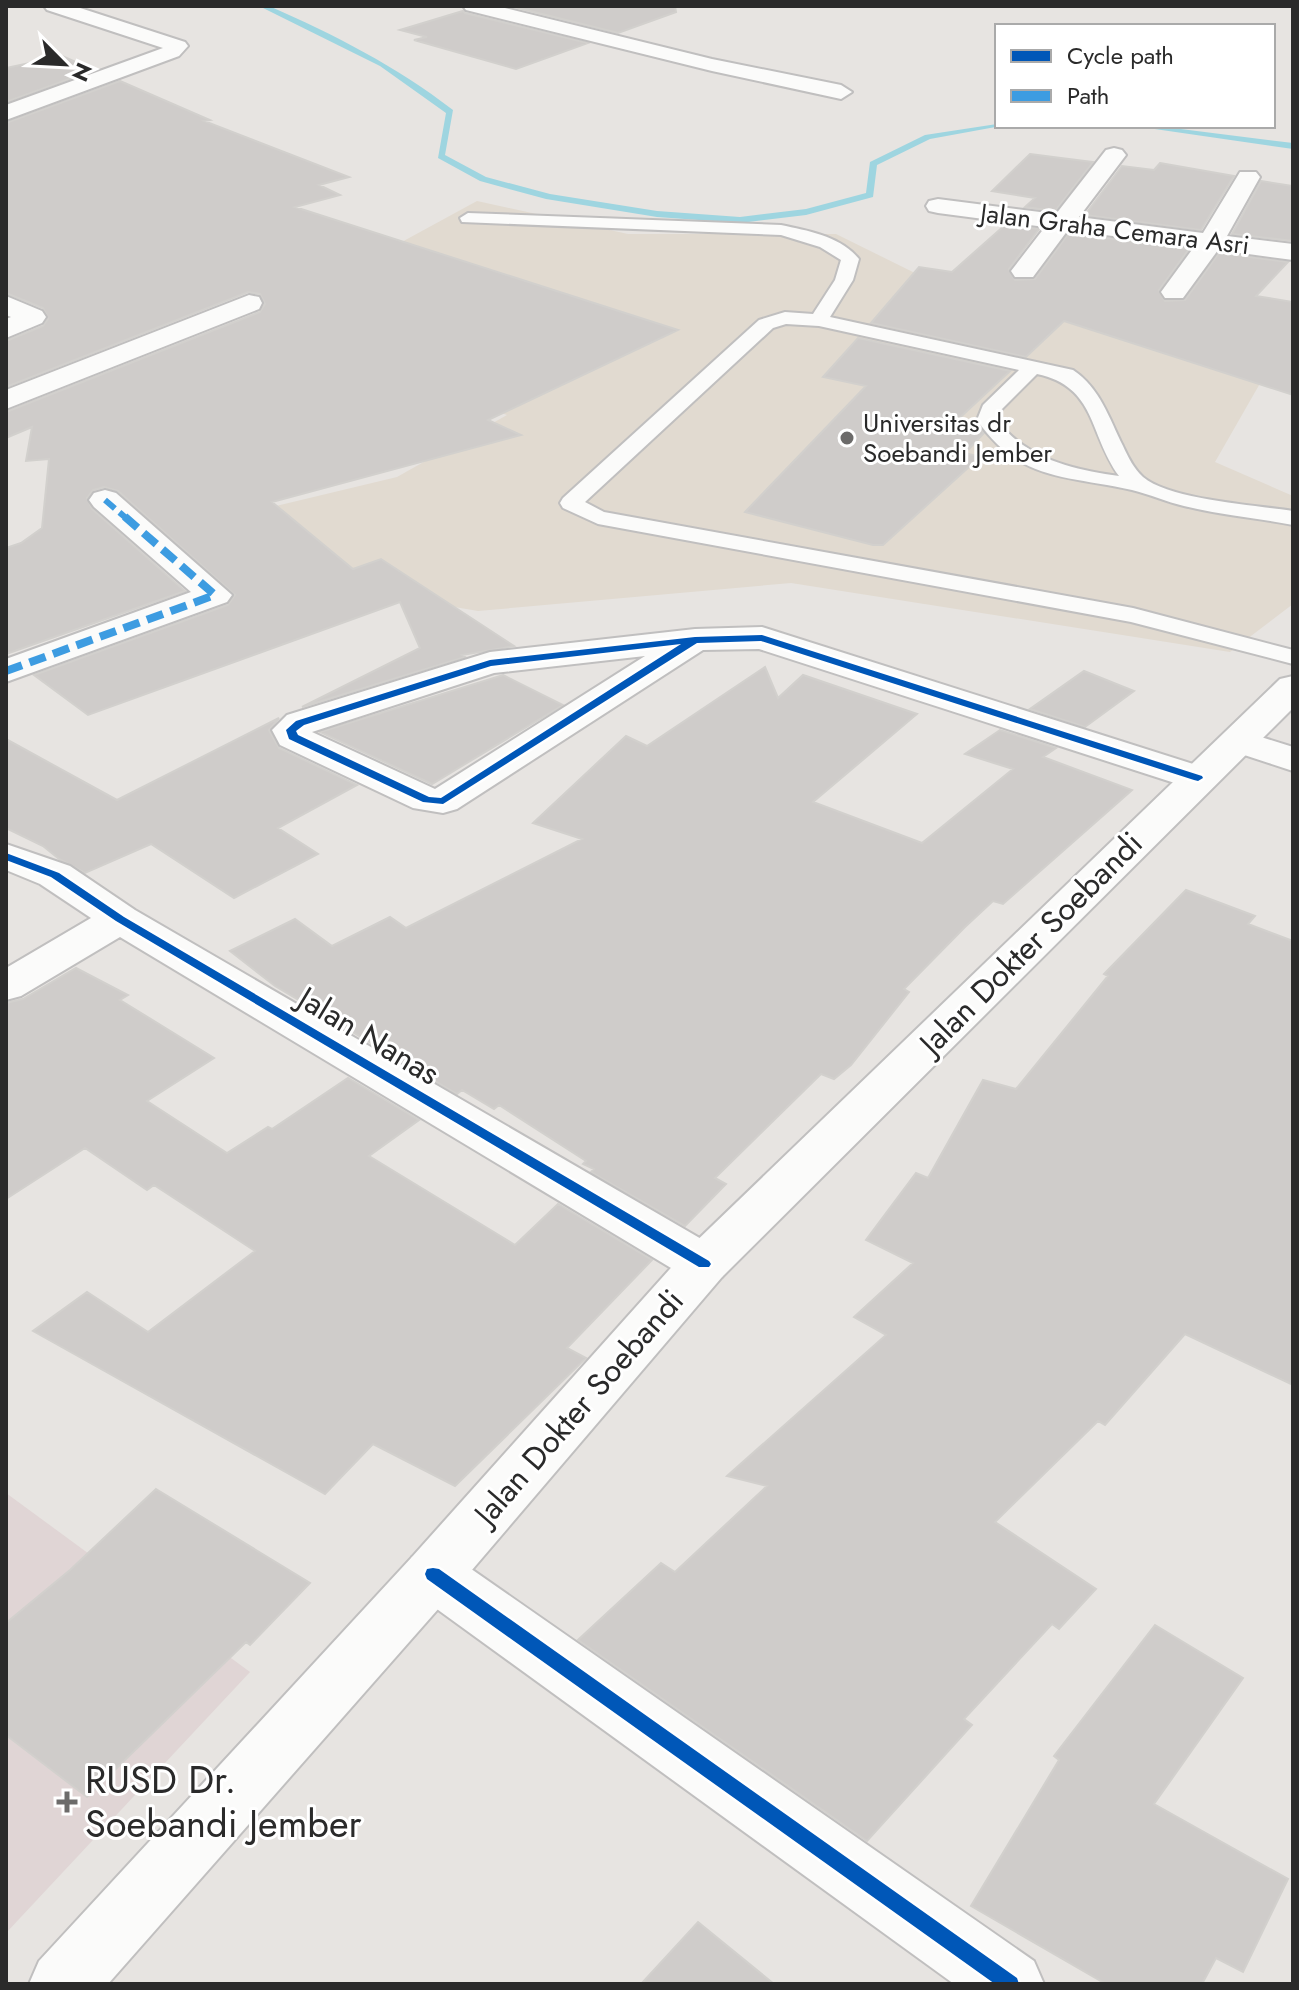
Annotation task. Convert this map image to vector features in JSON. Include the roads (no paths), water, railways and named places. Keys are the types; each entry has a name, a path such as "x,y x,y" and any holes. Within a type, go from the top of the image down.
{"street":[{"path":"6,113 172,52 178,46 54,6"},
{"path":"473,6 712,65 841,92"},
{"path":"1024,271 1114,155"},
{"path":"1174,292 1211,241 1248,177"},
{"name":"Jalan Graha Cemara Asri","path":"938,206 1293,252"},
{"path":"6,400 249,303"},
{"path":"6,304 32,317 6,330"},
{"path":"6,671 215,595 105,500"},
{"path":"695,640 443,801 427,800 293,737 291,730 300,723 490,663 695,640 762,638 1198,778"},
{"name":"Jalan Dokter Soebandi","path":"63,1984 433,1574 704,1264 1293,687"},
{"path":"1239,741 1293,760"},
{"name":"Jalan Nanas","path":"6,856 55,875 120,919 704,1264"},
{"path":"6,987 120,919"},
{"path":"433,1574 1010,1984"}],"lane":[{"path":"468,218 781,230 814,237 836,246 850,259 844,280 819,320"},
{"path":"1139,484 1124,469 1081,384 1066,374 819,320 785,318 766,324 571,503 598,517 1133,615 1293,657"},
{"path":"1033,367 990,409 987,420 990,427 1009,446 1045,465 1092,480 1139,484 1181,498 1293,518"}],"waterway":[{"path":"263,6 383,64 450,112 441,156 483,179 549,197 657,214 740,220 806,212 870,195 873,164 928,137 995,126"},
{"path":"1154,128 1293,146"}],"place":[{"name":"Universitas dr Soebandi Jember","path":"847,438"},
{"name":"RUSD Dr. Soebandi Jember","path":"67,1802"}]}
